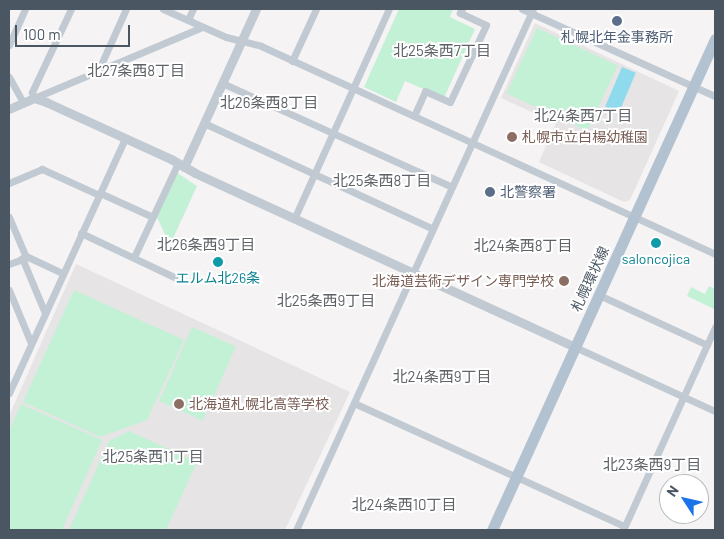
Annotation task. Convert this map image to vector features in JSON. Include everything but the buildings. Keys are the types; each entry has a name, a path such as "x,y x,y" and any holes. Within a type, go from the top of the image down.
{"main road":[{"name":"札幌環状線","path":"492,530 715,40"}],"street":[{"path":"9,45 25,9"},
{"path":"71,9 32,92 34,98 125,138 294,219 715,411"},
{"path":"99,69 126,9"},
{"path":"163,9 226,37 261,46 715,254"},
{"path":"188,20 193,9"},
{"path":"134,257 153,217 204,123 256,9"},
{"path":"292,61 316,9"},
{"path":"294,219 389,9"},
{"path":"414,116 425,91 450,102 486,25 460,13 462,9"},
{"path":"522,9 532,11 715,96"},
{"path":"296,530 532,11"},
{"path":"9,109 99,69 202,27"},
{"path":"9,77 23,102"},
{"path":"222,83 452,187"},
{"path":"204,123 433,229"},
{"path":"9,390 125,138"},
{"path":"9,183 42,169 153,217"},
{"path":"9,217 45,313"},
{"path":"81,233 174,277"},
{"path":"9,264 24,258 63,273"},
{"path":"9,290 31,344"},
{"path":"599,295 707,345"},
{"path":"354,403 623,528 715,327"}],"shaded area":[{"path":"535,23 679,91 630,200 624,202 539,162 556,123 501,98"},
{"name":"北海道札幌北高等学校","path":"76,264 350,392 285,530 9,530 9,416"}],"green space":[{"path":"399,9 453,9 450,17 475,29 444,98 405,81 396,102 364,87"},
{"path":"537,28 618,66 587,131 507,93"},
{"path":"176,172 197,186 170,245 156,215"},
{"path":"709,286 715,289 714,309 687,296 691,287 705,294"},
{"path":"74,290 184,340 147,420 100,437 23,402"},
{"path":"192,327 236,347 203,421 159,401"},
{"path":"21,404 102,440 62,530 9,530 9,431"},
{"path":"129,431 197,462 166,530 69,530 109,441"}],"water":[{"path":"622,67 636,73 619,112 605,107"}],"place":[{"name":"札幌北年金事務所","path":"617,21"},
{"name":"札幌市立白楊幼稚園","path":"512,137"},
{"name":"北警察署","path":"490,192"},
{"name":"saloncojica","path":"656,243"},
{"name":"エルム北26条","path":"218,262"},
{"name":"北海道芸術デザイン専門学校","path":"564,281"},
{"name":"北海道札幌北高等学校","path":"179,404"}],"district":[{"name":"北25条西7丁目","path":"442,51"},
{"name":"北27条西8丁目","path":"136,71"},
{"name":"北26条西8丁目","path":"269,103"},
{"name":"北24条西7丁目","path":"583,116"},
{"name":"北25条西8丁目","path":"382,181"},
{"name":"北26条西9丁目","path":"206,245"},
{"name":"北24条西8丁目","path":"523,246"},
{"name":"北25条西9丁目","path":"326,301"},
{"name":"北24条西9丁目","path":"442,377"},
{"name":"北25条西11丁目","path":"153,457"},
{"name":"北23条西9丁目","path":"652,465"},
{"name":"北24条西10丁目","path":"404,505"}]}
